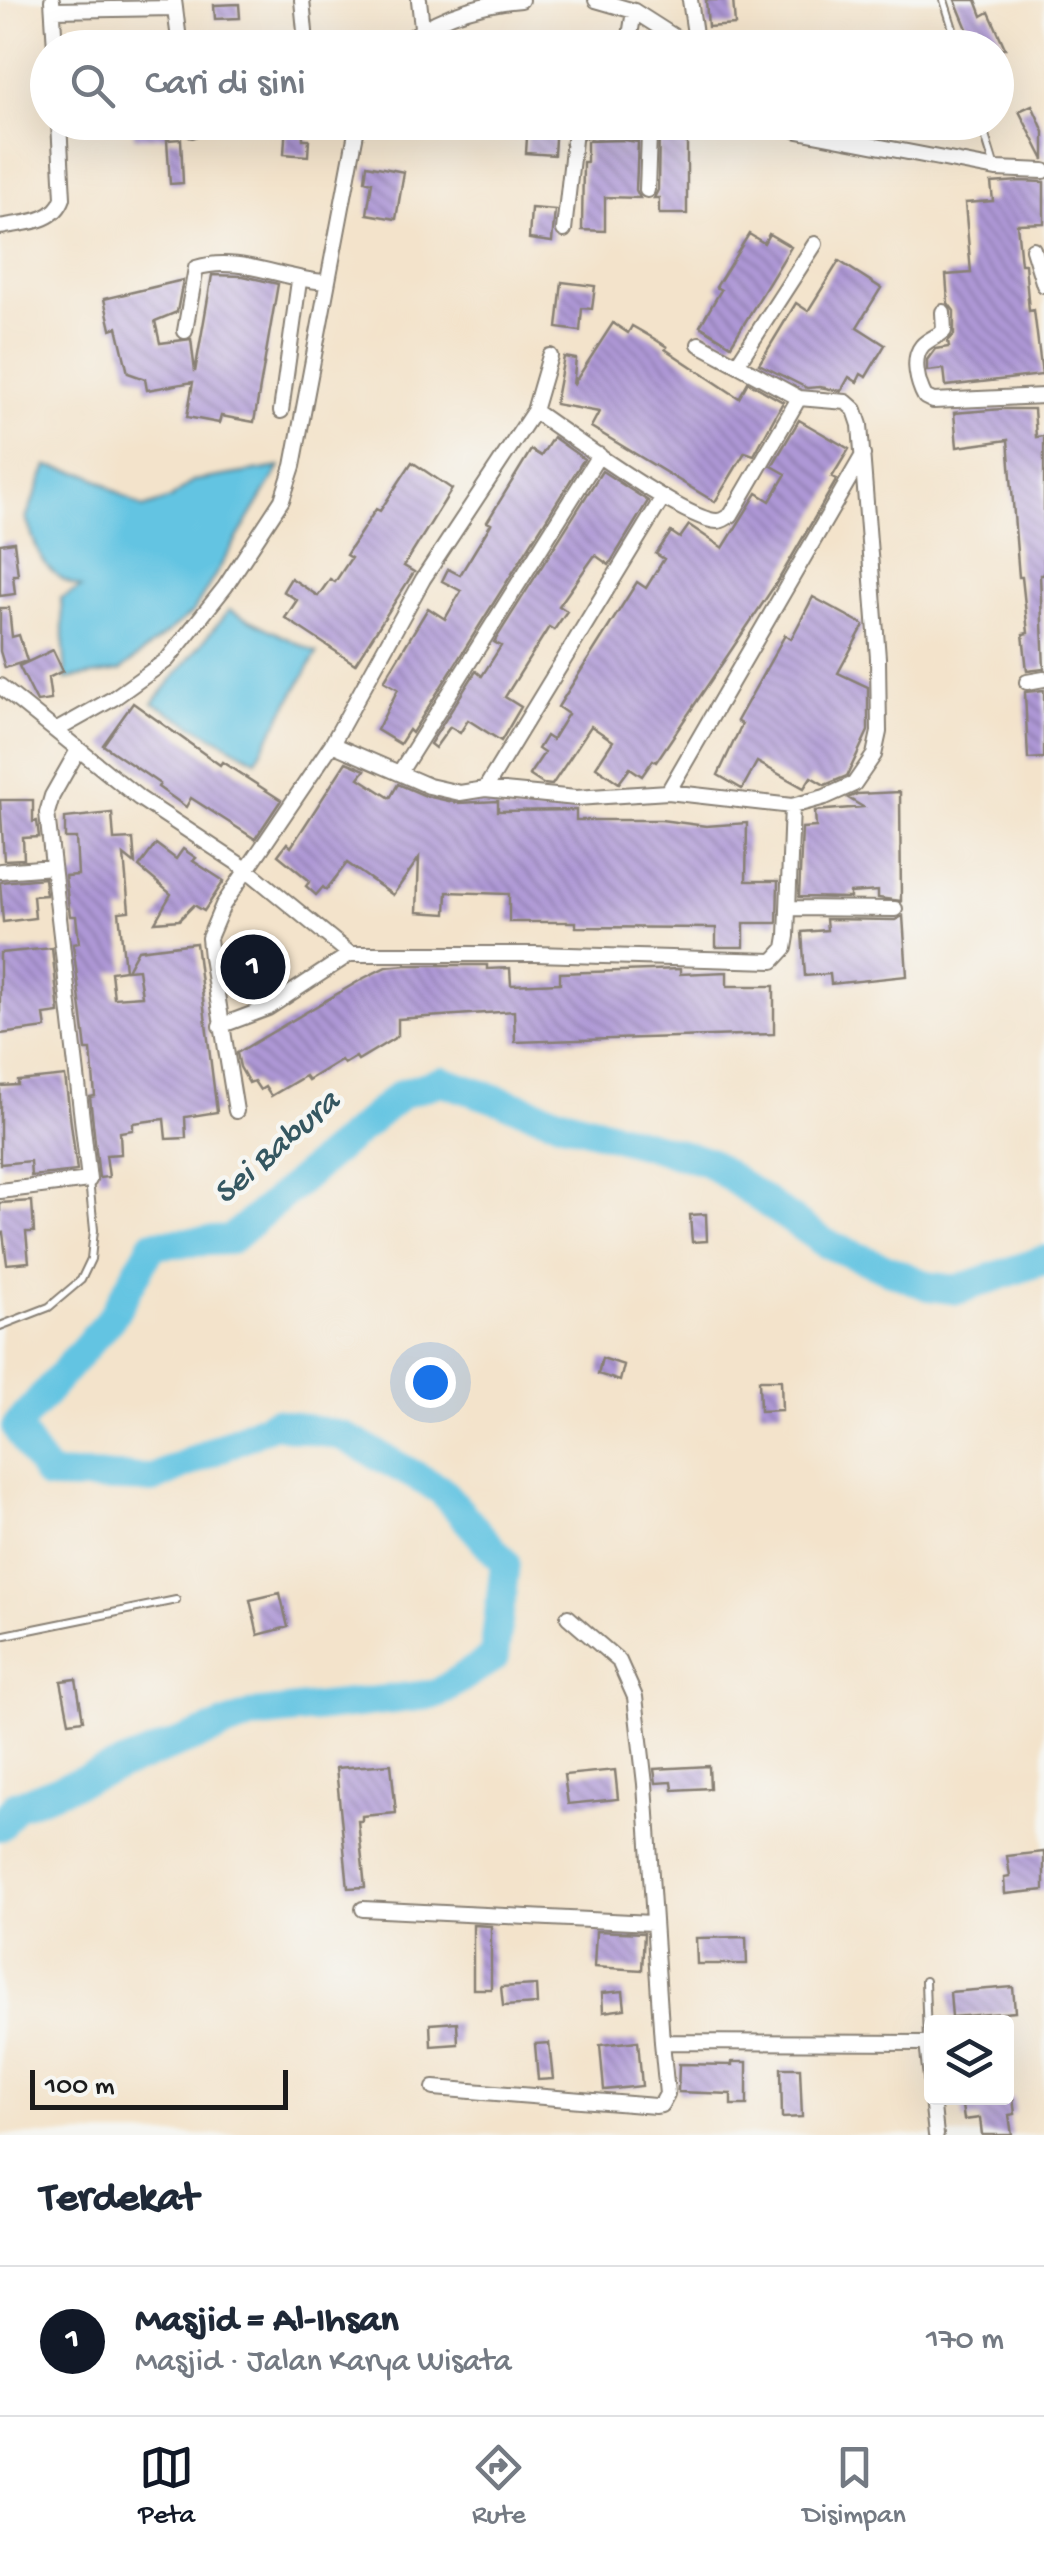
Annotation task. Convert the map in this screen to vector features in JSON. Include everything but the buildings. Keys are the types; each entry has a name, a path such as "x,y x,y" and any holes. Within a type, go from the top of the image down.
{"street":[{"path":"302,0 305,30"},
{"path":"419,0 422,27"},
{"path":"419,30 493,2 522,0"},
{"path":"596,0 634,11 665,30"},
{"path":"690,0 692,30"},
{"path":"54,30 52,5 174,4 178,30"},
{"path":"631,30 634,11"},
{"path":"0,226 45,218 59,209 63,198 60,140"},
{"path":"56,730 114,698 167,660 225,588 282,500 293,466 354,140"},
{"path":"564,230 574,140"},
{"path":"647,190 650,140"},
{"path":"849,140 996,169 1044,171"},
{"path":"738,363 815,244"},
{"path":"1033,249 1044,286"},
{"path":"185,331 196,268 224,261 300,280 326,282"},
{"path":"281,411 300,280"},
{"path":"943,312 944,331 922,346 919,354 917,377 925,397 934,401 1044,396"},
{"path":"332,744 429,786 460,793 485,789 576,798 668,792 792,806 824,798 854,784 874,755 880,732 860,425 850,404 799,398 699,344"},
{"path":"236,1111 209,938 214,922 245,868 332,744 423,578 534,411 550,356"},
{"path":"534,411 663,497 713,520 726,518 799,398"},
{"path":"668,792 864,454"},
{"path":"400,772 599,456"},
{"path":"485,789 663,497"},
{"path":"1027,682 1044,679"},
{"path":"0,686 139,798 245,868 350,954"},
{"path":"0,1191 89,1180 47,813 52,796 78,750"},
{"path":"220,1026 268,1008 350,954 535,954 772,962 785,948 792,806"},
{"path":"0,871 52,867"},
{"path":"788,908 895,909"},
{"path":"434,2088 655,2106 662,2104 667,2094 635,1697 619,1662 568,1616"},
{"path":"364,1909 652,1924"},
{"path":"662,2042 924,2044"},
{"path":"933,2105 936,2135"}],"lane":[{"path":"944,0 953,30"},
{"path":"987,140 996,169"},
{"path":"0,1326 49,1308 81,1280 91,1259 94,1230 89,1180"},
{"path":"0,1636 176,1600"},
{"path":"925,1981 927,2015"}],"water":[{"path":"47,466 90,475 143,508 170,499 193,481 280,467 193,612 120,671 66,679 61,598 81,588 50,569 26,518"},
{"path":"229,610 317,653 256,760 153,703"}],"waterway":[{"name":"Sei Babura","path":"0,1826 15,1806 253,1715 437,1694 494,1657 505,1563 441,1490 343,1436 274,1423 153,1479 48,1476 16,1427 111,1318 153,1244 230,1240 401,1094 442,1081 549,1117 708,1162 825,1243 928,1286 957,1290 1044,1260"}],"place":[{"name":"Masjid = Al-Ihsan","path":"253,967"}]}
